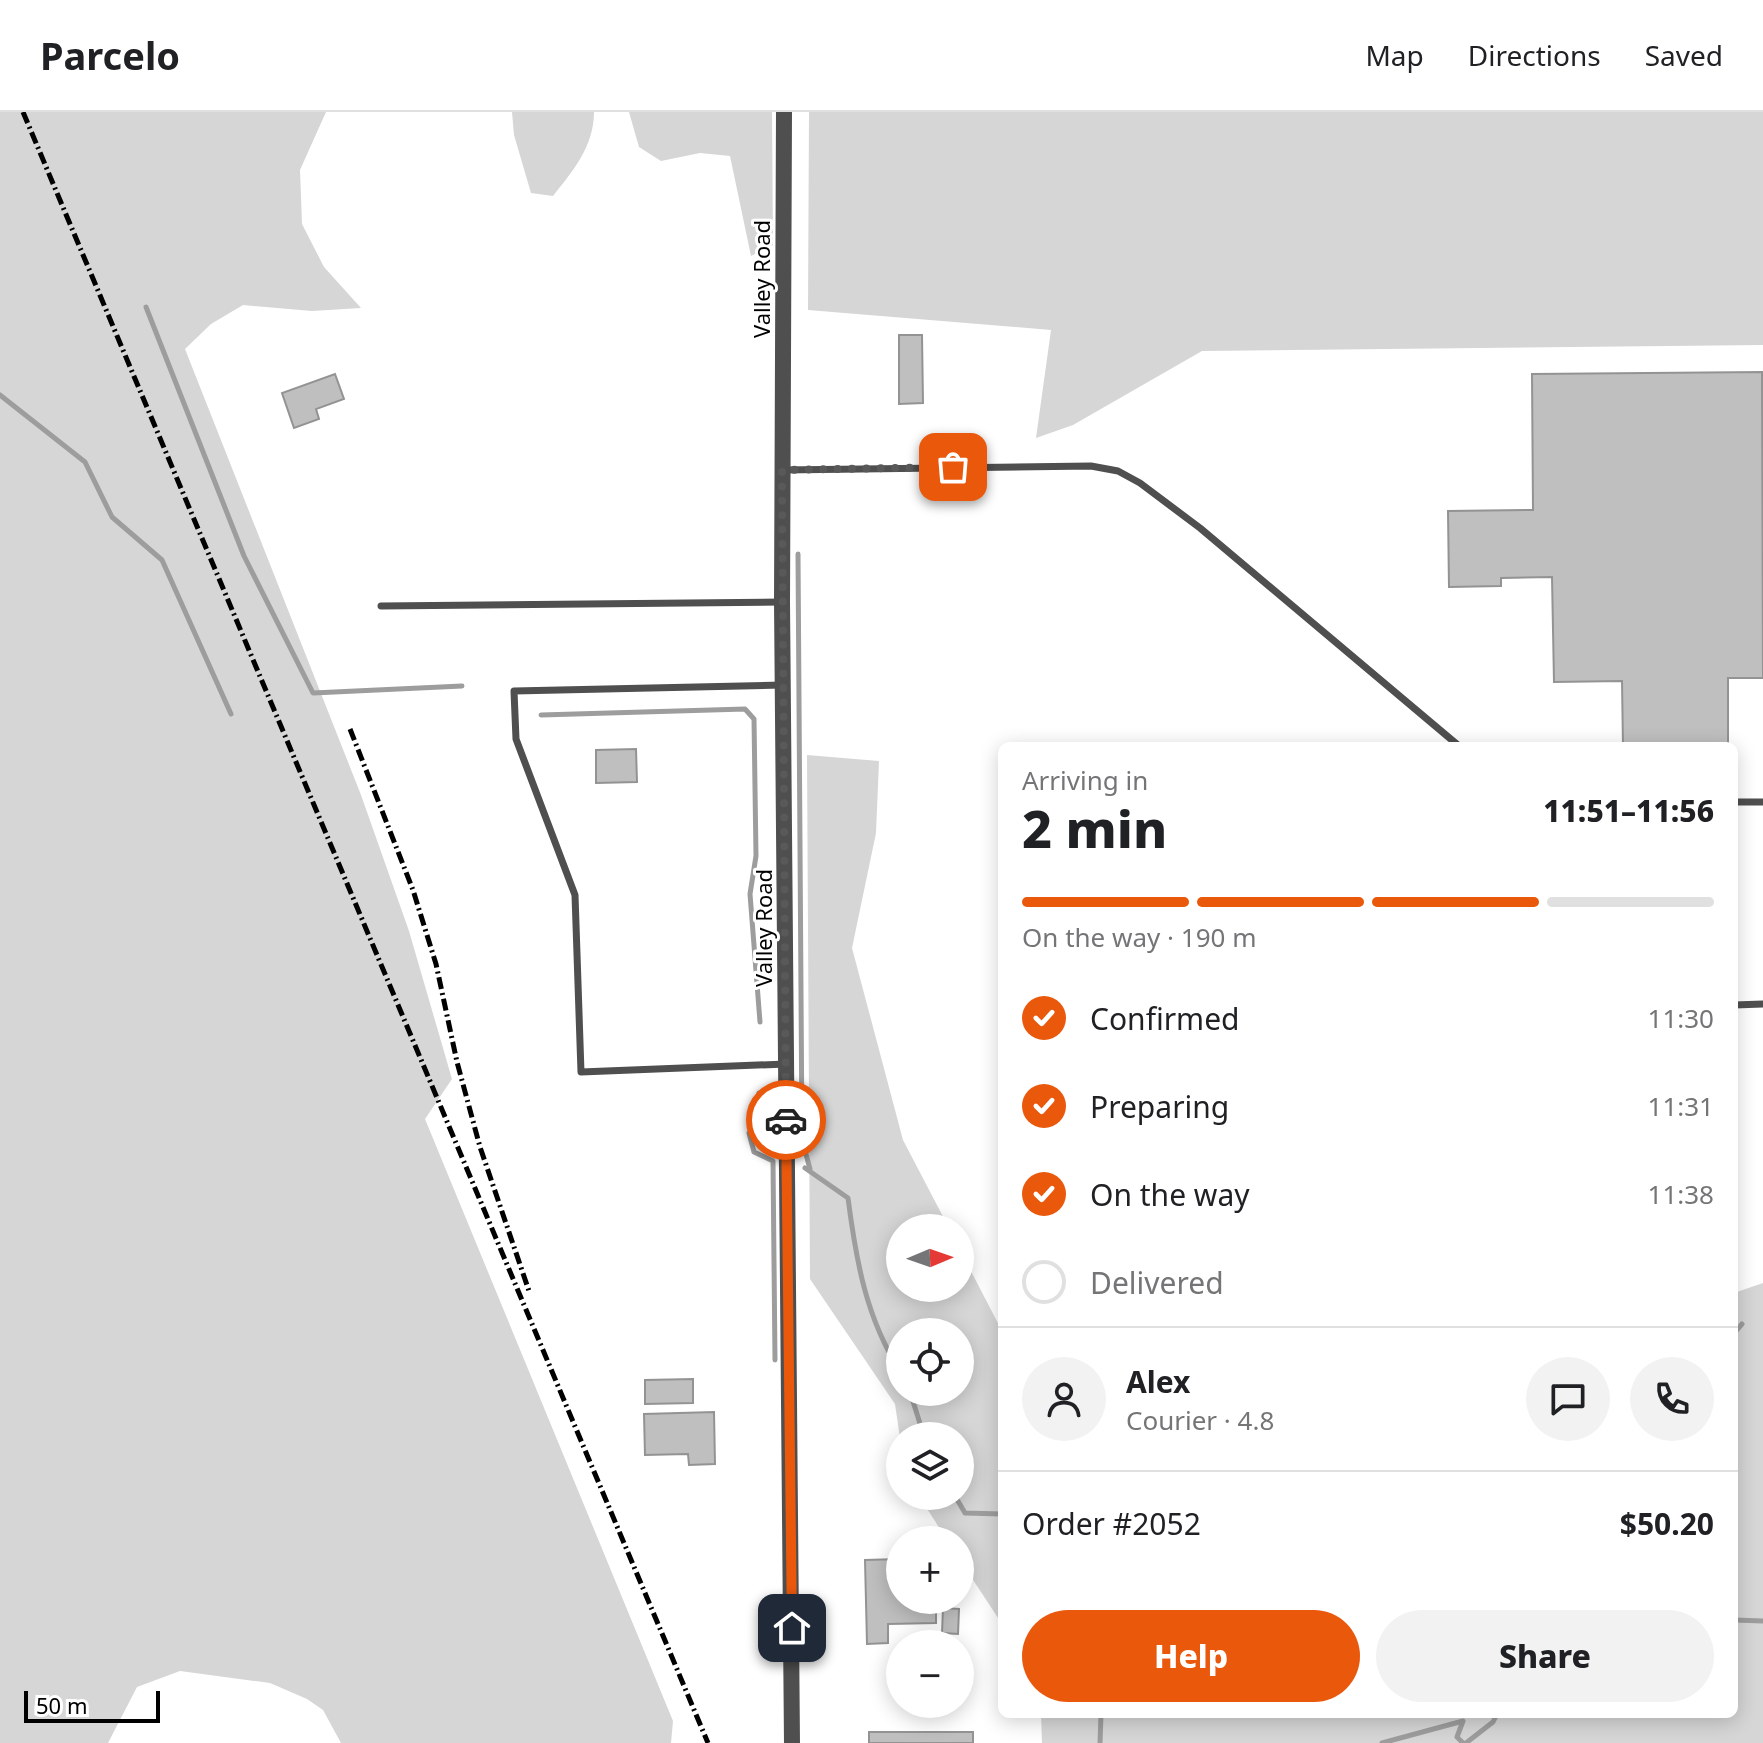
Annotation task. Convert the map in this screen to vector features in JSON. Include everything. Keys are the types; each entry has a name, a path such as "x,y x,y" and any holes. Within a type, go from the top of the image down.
{"street":[{"name":"Valley Road","path":"784,112 782,685 792,1743"}],"lane":[{"path":"782,470 1091,466 1118,471 1140,483 1200,528 1454,742"},
{"path":"381,606 782,602"},
{"path":"782,685 514,691 516,739 575,895 581,1072 786,1064"},
{"path":"1738,802 1763,802"},
{"path":"1738,1005 1763,1004"}],"shaded area":[{"path":"0,112 326,112 300,170 302,224 324,267 361,308 312,311 243,305 211,324 185,349 361,795 409,931 452,1079 425,1119 673,1721 671,1743 341,1743 323,1710 307,1699 270,1683 180,1671 137,1687 108,1743 0,1743"},
{"path":"512,112 594,112 586,147 553,196 531,193 514,135"},
{"path":"629,112 772,112 773,245 751,256 730,156 700,153 661,161 639,147"},
{"path":"809,112 1763,112 1763,345 1202,351 1073,425 1036,438 1051,330 808,310"},
{"path":"807,755 879,761 876,833 852,948 903,1140 942,1214 886,1214 886,1302 974,1302 974,1277 998,1323 998,1618 974,1581 974,1526 938,1526 928,1510 974,1510 974,1422 898,1422 895,1406 974,1406 974,1318 886,1318 886,1391 810,1279"},
{"path":"1763,1283 1763,1743 1042,1743 1041,1718 1738,1718 1738,1292"}],"building":[{"path":"899,335 922,335 923,403 899,404"},
{"path":"1762,372 1763,678 1728,678 1728,742 1623,742 1622,681 1554,682 1552,577 1501,578 1501,586 1449,587 1448,511 1533,510 1532,374"},
{"path":"335,374 344,399 316,409 319,419 294,428 282,393"},
{"path":"636,749 637,782 596,783 596,750"},
{"path":"693,1379 693,1403 645,1404 645,1380"},
{"path":"714,1412 715,1464 689,1465 688,1454 645,1455 644,1414"},
{"path":"886,1559 886,1614 936,1614 936,1623 888,1624 886,1643 867,1644 865,1560"},
{"path":"943,1614 959,1614 958,1630 942,1630"},
{"path":"869,1732 973,1732 973,1743 869,1743"}],"waterway":[{"path":"146,307 244,556 313,693 462,686"},
{"path":"0,395 85,462 112,517 162,560 231,714"},
{"path":"798,554 802,1139 810,1169"},
{"path":"541,715 745,709 754,719 756,856 750,894 760,1022"},
{"path":"759,1093 759,1120 749,1133 754,1152 773,1161 775,1360"},
{"path":"805,1168 848,1198 864,1288 886,1346"},
{"path":"1738,1328 1742,1324"},
{"path":"914,1406 920,1422"},
{"path":"963,1510 965,1513 998,1514"},
{"path":"1738,1620 1763,1621"},
{"path":"1100,1743 1101,1718"},
{"path":"1466,1743 1495,1718"},
{"path":"1382,1743 1463,1721 1457,1737 1463,1743"}],"railway":[{"path":"23,112 708,1743"},
{"path":"350,729 413,890 436,964 457,1062 480,1147 529,1291"}],"way so far":[{"path":"786,1120 782,470 953,467"}],"route":[{"path":"786,1120 792,1628"}]}
